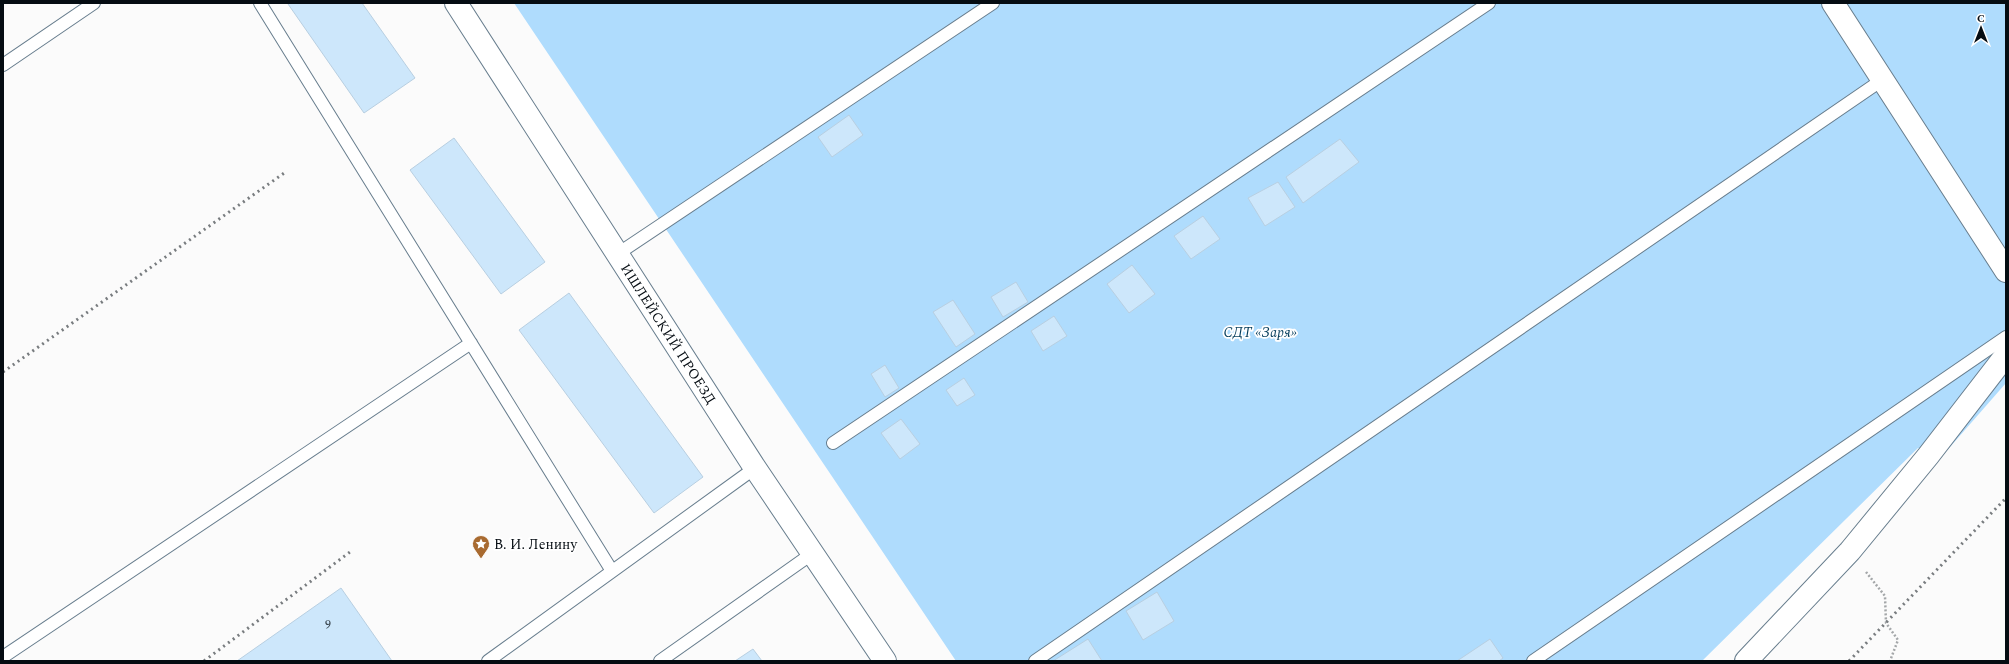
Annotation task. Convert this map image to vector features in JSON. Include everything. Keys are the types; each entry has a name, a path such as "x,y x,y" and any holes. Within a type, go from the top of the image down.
{"street":[{"name":"ИШЛЕЙСКИЙ ПРОЕЗД","path":"456,3 755,468 886,661"},
{"path":"1833,3 2006,271"},
{"path":"1746,661 1850,551 1928,456 2006,355"}],"lane":[{"path":"3,65 94,3"},
{"path":"260,3 612,571"},
{"path":"616,254 993,3"},
{"path":"833,444 1489,3"},
{"path":"1035,661 1882,80"},
{"path":"1533,661 2006,337"},
{"path":"3,657 471,342"},
{"path":"488,661 755,468"},
{"path":"660,661 813,553"}],"path":[{"path":"1850,551 1885,596 1886,623 1898,640 1890,661"}],"green space":[{"name":"СДТ «Заря»","path":"514,3 2006,3 2006,383 1936,463 1918,448 1702,661 956,661"}],"building":[{"path":"362,3 415,78 364,113 288,4"},
{"path":"849,115 863,135 832,157 818,137"},
{"path":"454,138 545,262 501,294 410,170"},
{"path":"1340,139 1359,162 1303,203 1286,177"},
{"path":"1278,182 1295,207 1265,226 1248,198"},
{"path":"1203,216 1220,239 1191,259 1174,236"},
{"path":"1132,265 1155,294 1129,313 1107,284"},
{"path":"1016,282 1028,302 1003,317 991,297"},
{"path":"569,293 703,477 654,513 519,330"},
{"path":"953,300 975,334 956,347 933,312"},
{"path":"1054,316 1067,336 1043,351 1031,331"},
{"path":"885,365 899,388 885,397 871,374"},
{"path":"964,378 975,395 957,406 946,390"},
{"path":"901,419 920,444 900,459 881,433"},
{"path":"341,588 392,661 237,661"},
{"path":"1157,592 1174,621 1143,640 1126,611"},
{"path":"1088,639 1102,661 1053,661"},
{"path":"1490,639 1503,658 1499,661 1457,661"},
{"path":"753,649 762,661 735,661"}],"railway":[{"path":"3,372 287,171"},
{"path":"1849,661 2006,498"},
{"path":"204,661 350,552"}],"place":[{"name":"В. И. Ленину","path":"481,559"}]}
